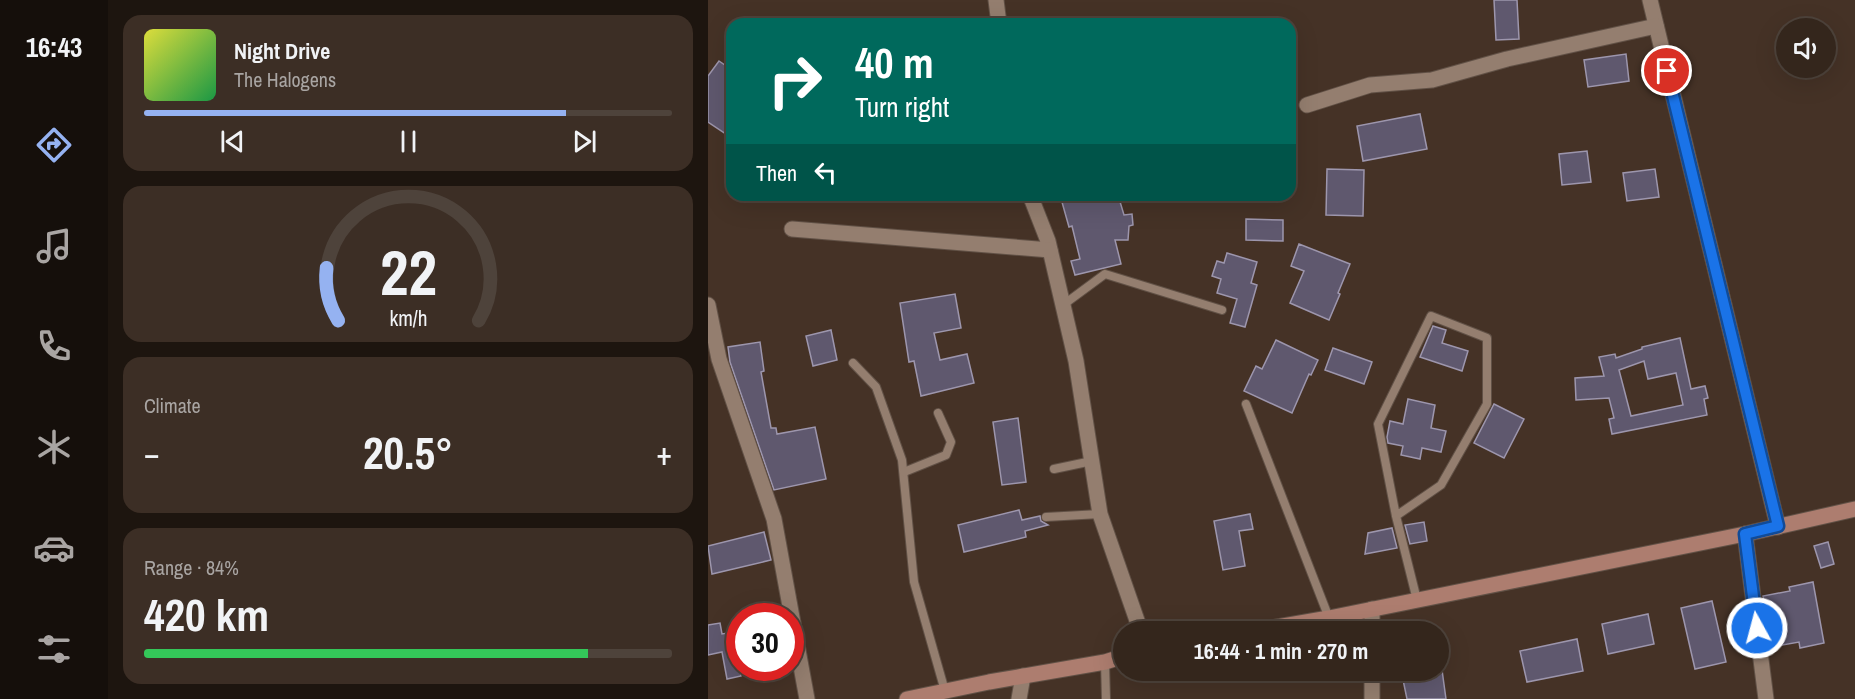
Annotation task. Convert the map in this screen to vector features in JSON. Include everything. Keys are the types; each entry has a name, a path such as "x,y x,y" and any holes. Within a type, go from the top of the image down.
{"main road":[{"path":"1311,621 1745,534 1855,509"},
{"path":"907,699 1113,659"}],"street":[{"path":"996,0 998,18"},
{"path":"1650,0 1778,526"},
{"path":"1307,105 1370,86 1432,80 1507,59 1656,26"},
{"path":"1032,201 1050,250 1076,361 1100,514 1137,621"},
{"path":"792,229 1050,250"},
{"path":"708,305 719,359 774,519 807,699"},
{"path":"1745,534 1766,699"},
{"path":"1372,609 1372,621"},
{"path":"1019,699 1023,676"},
{"path":"1372,681 1372,699"}],"lane":[{"path":"1063,305 1105,274 1222,310"},
{"path":"1396,516 1441,485 1486,404 1487,338 1431,316 1378,424 1396,516 1417,600"},
{"path":"853,363 876,387 903,460 914,582 945,691"},
{"path":"1246,404 1329,618"},
{"path":"904,472 946,455 951,442 938,413"},
{"path":"1054,469 1092,461"},
{"path":"1046,518 1100,514"},
{"path":"1105,662 1106,699"}],"building":[{"path":"1494,0 1517,0 1519,39 1496,40"},
{"path":"1626,54 1629,81 1588,87 1584,60"},
{"path":"719,61 726,66 726,134 708,122 708,76"},
{"path":"1420,114 1427,149 1363,161 1357,126"},
{"path":"1587,151 1591,182 1562,185 1559,154"},
{"path":"1327,169 1364,170 1363,216 1326,215"},
{"path":"1655,169 1659,197 1627,201 1623,173"},
{"path":"1062,201 1120,201 1124,215 1132,214 1133,225 1129,226 1128,240 1115,240 1121,264 1075,275 1071,261 1080,259 1072,226 1069,227"},
{"path":"1246,219 1283,220 1283,241 1246,240"},
{"path":"1299,244 1350,264 1329,320 1290,303 1304,271 1291,266"},
{"path":"1227,253 1257,262 1251,283 1257,285 1245,327 1230,323 1237,299 1217,293 1221,279 1212,276 1217,261 1224,263"},
{"path":"955,294 961,328 934,333 940,360 967,354 974,383 921,396 914,361 909,362 900,303"},
{"path":"1433,326 1446,330 1442,343 1468,351 1462,371 1420,357"},
{"path":"831,330 837,360 813,366 806,336"},
{"path":"1680,338 1691,389 1705,386 1708,398 1704,399 1707,415 1612,434 1609,419 1614,418 1609,398 1576,400 1575,378 1604,376 1599,357 1615,354 1616,358 1642,349 1642,347","holes":["1644,361 1648,379 1676,373 1683,405 1631,416 1619,370"]},
{"path":"1276,340 1318,360 1311,375 1309,374 1292,413 1244,391 1256,366 1262,369"},
{"path":"760,342 764,371 761,372 771,428 776,428 777,434 815,427 826,479 774,490 730,362 728,347"},
{"path":"1333,348 1372,362 1364,384 1325,370"},
{"path":"1408,399 1435,405 1431,428 1446,431 1441,452 1422,448 1420,459 1401,455 1403,446 1388,443 1390,421 1403,424"},
{"path":"1494,404 1524,419 1504,458 1474,443"},
{"path":"1018,418 1026,482 1002,485 993,422"},
{"path":"1019,510 1022,520 1040,516 1041,521 1048,525 1025,531 1026,537 964,552 958,525"},
{"path":"1250,514 1253,529 1239,531 1245,566 1223,570 1214,521"},
{"path":"1424,522 1427,541 1410,544 1405,525"},
{"path":"1392,528 1397,548 1365,554 1368,533"},
{"path":"764,532 771,560 712,574 708,546"},
{"path":"1828,542 1834,564 1821,568 1814,546"},
{"path":"1813,582 1824,643 1800,648 1799,642 1771,647 1763,596 1790,591 1789,587"},
{"path":"1712,601 1726,662 1695,669 1681,608"},
{"path":"1648,614 1654,644 1608,654 1602,624"},
{"path":"720,623 722,634 726,633 726,674 722,652 708,655 708,625"},
{"path":"1577,639 1583,671 1527,682 1520,651"},
{"path":"1403,681 1444,681 1446,699 1407,699"}],"route":[{"path":"1667,71 1778,526 1745,534 1757,628"}]}
